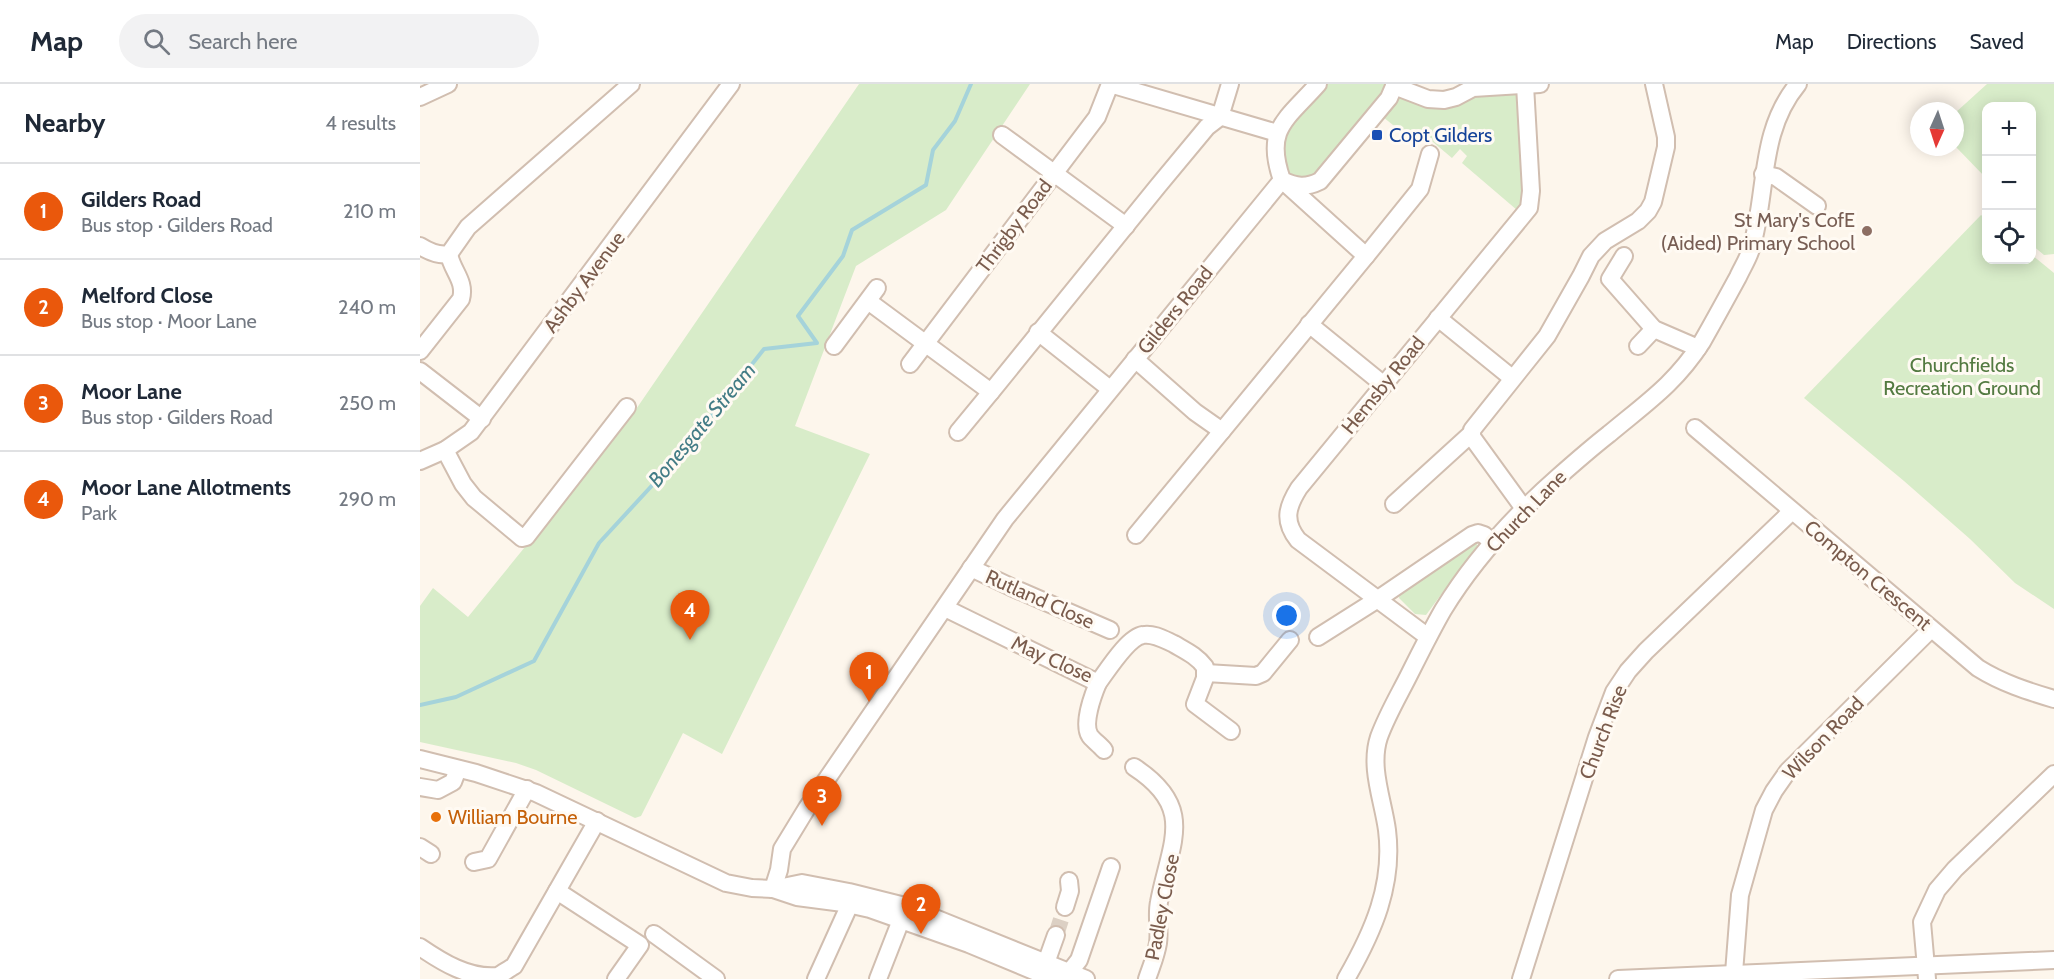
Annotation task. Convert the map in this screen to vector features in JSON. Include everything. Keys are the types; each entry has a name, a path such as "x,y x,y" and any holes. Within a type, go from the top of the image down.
{"street":[{"path":"420,97 448,84"},
{"path":"420,351 461,299 463,290 461,282 450,262 449,254 468,227 631,84"},
{"name":"Ashby Avenue","path":"420,461 462,440 482,418 732,84"},
{"path":"1110,84 1277,133"},
{"name":"Thrigby Road","path":"910,364 1097,117 1110,84"},
{"path":"958,432 1207,127 1220,117 1230,84"},
{"path":"1318,84 1277,133 1274,147 1276,165 1282,180 1366,256"},
{"path":"1282,180 1308,187 1320,181 1389,98 1395,85 1428,99 1443,100 1456,97 1473,88 1540,84"},
{"path":"1394,504 1472,433 1512,378 1547,336 1591,256 1605,241 1638,221 1648,211 1653,202 1666,147 1666,137 1654,84"},
{"name":"Church Lane","path":"1346,979 1373,927 1389,870 1387,829 1375,756 1379,738 1428,637 1463,580 1493,543 1555,480 1656,397 1680,374 1698,348 1750,252 1759,219 1763,174 1769,143 1787,98 1798,84"},
{"name":"Hemsby Road","path":"1428,637 1298,540 1292,532 1288,510 1299,488 1529,207 1531,191 1525,85"},
{"path":"1002,135 1126,226"},
{"path":"1136,535 1420,189 1430,154"},
{"path":"1763,174 1776,177 1817,206"},
{"name":"Gilders Road","path":"772,889 779,870 782,849 802,816 1005,519 1282,180"},
{"path":"420,246 443,255 449,254"},
{"path":"1624,256 1610,279 1654,329 1698,348"},
{"path":"834,346 873,295 913,336 991,392"},
{"path":"1438,318 1512,378"},
{"path":"1309,324 1384,385"},
{"path":"1638,346 1654,329"},
{"path":"1038,332 1110,389"},
{"path":"1135,359 1195,412 1222,431"},
{"path":"420,371 482,418"},
{"path":"445,450 463,484 474,498 522,537 526,537 627,407"},
{"name":"Compton Crescent","path":"1695,428 1978,668 2020,689 2054,699"},
{"path":"1472,433 1472,437 1525,510"},
{"name":"Church Rise","path":"1524,978 1597,737 1614,692 1628,671 1646,651 1792,511"},
{"path":"1317,637 1472,535 1478,533 1484,535 1493,543"},
{"name":"Rutland Close","path":"971,568 1110,630"},
{"name":"May Close","path":"945,608 1098,683 1126,646 1143,634 1163,638 1190,653 1201,662 1206,673"},
{"name":"Wilson Road","path":"1734,973 1740,895 1764,810 1774,791 1788,771 1931,629"},
{"path":"1231,731 1195,704 1206,673 1256,676 1263,673 1290,640"},
{"path":"1098,683 1090,704 1087,728 1090,736 1104,750"},
{"path":"420,759 527,789 726,883 772,889 802,884 885,900 1046,963 1066,976 1086,979"},
{"name":"Padley Close","path":"1134,767 1175,798 1175,834 1159,902 1156,951 1147,979"},
{"path":"420,787 438,790 453,782 458,769"},
{"path":"1927,972 1922,922 1937,890 1955,869 2054,774"},
{"path":"474,862 488,859 527,789"},
{"path":"420,947 463,975 481,979 498,975 514,966 597,821"},
{"path":"1066,976 1079,960 1111,867"},
{"path":"1065,907 1070,891 1068,881"},
{"path":"772,889 796,897 870,909 969,944 1053,979"},
{"path":"557,891 640,945 616,979"},
{"path":"816,979 850,904"},
{"path":"878,979 901,920"},
{"path":"654,934 716,979"},
{"path":"1046,963 1056,934"},
{"path":"1618,979 1734,973 1927,972 2054,960"}],"green space":[{"path":"859,84 1030,84 946,210 856,266 795,426 870,454 722,754 683,733 641,816 635,818 536,770 516,763 420,742 420,606 433,588 468,617 630,418"},
{"path":"1318,84 1395,84 1428,99 1525,85 1524,216 1462,163 1467,156 1460,149 1452,158 1427,137 1403,133 1378,113 1320,181 1282,180 1277,133"},
{"path":"1987,84 2054,84 2054,254 2044,255 2036,248 2036,102 1982,102 1982,174 1964,155 1964,105"},
{"name":"Churchfields Recreation Ground","path":"1981,215 1982,264 2036,264 2036,258 2054,273 2054,609 2015,583 1970,539 1904,481 1804,398"},
{"path":"1474,542 1477,546 1426,615 1415,614 1399,598 1400,592"}],"waterway":[{"name":"Bonesgate Stream","path":"420,705 456,697 534,661 599,543 682,453 764,349 817,343 798,316 843,256 852,230 926,185 933,150 955,121 971,84"}],"tunnel":[{"path":"1056,935 1065,907"}],"place":[{"name":"Copt Gilders","path":"1377,135"},
{"name":"St Mary's CofE (Aided) Primary School","path":"1867,231"},
{"name":"Moor Lane Allotments","path":"690,640"},
{"name":"Gilders Road","path":"869,702"},
{"name":"William Bourne","path":"436,817"},
{"name":"Moor Lane","path":"822,826"},
{"name":"Melford Close","path":"921,934"}]}
